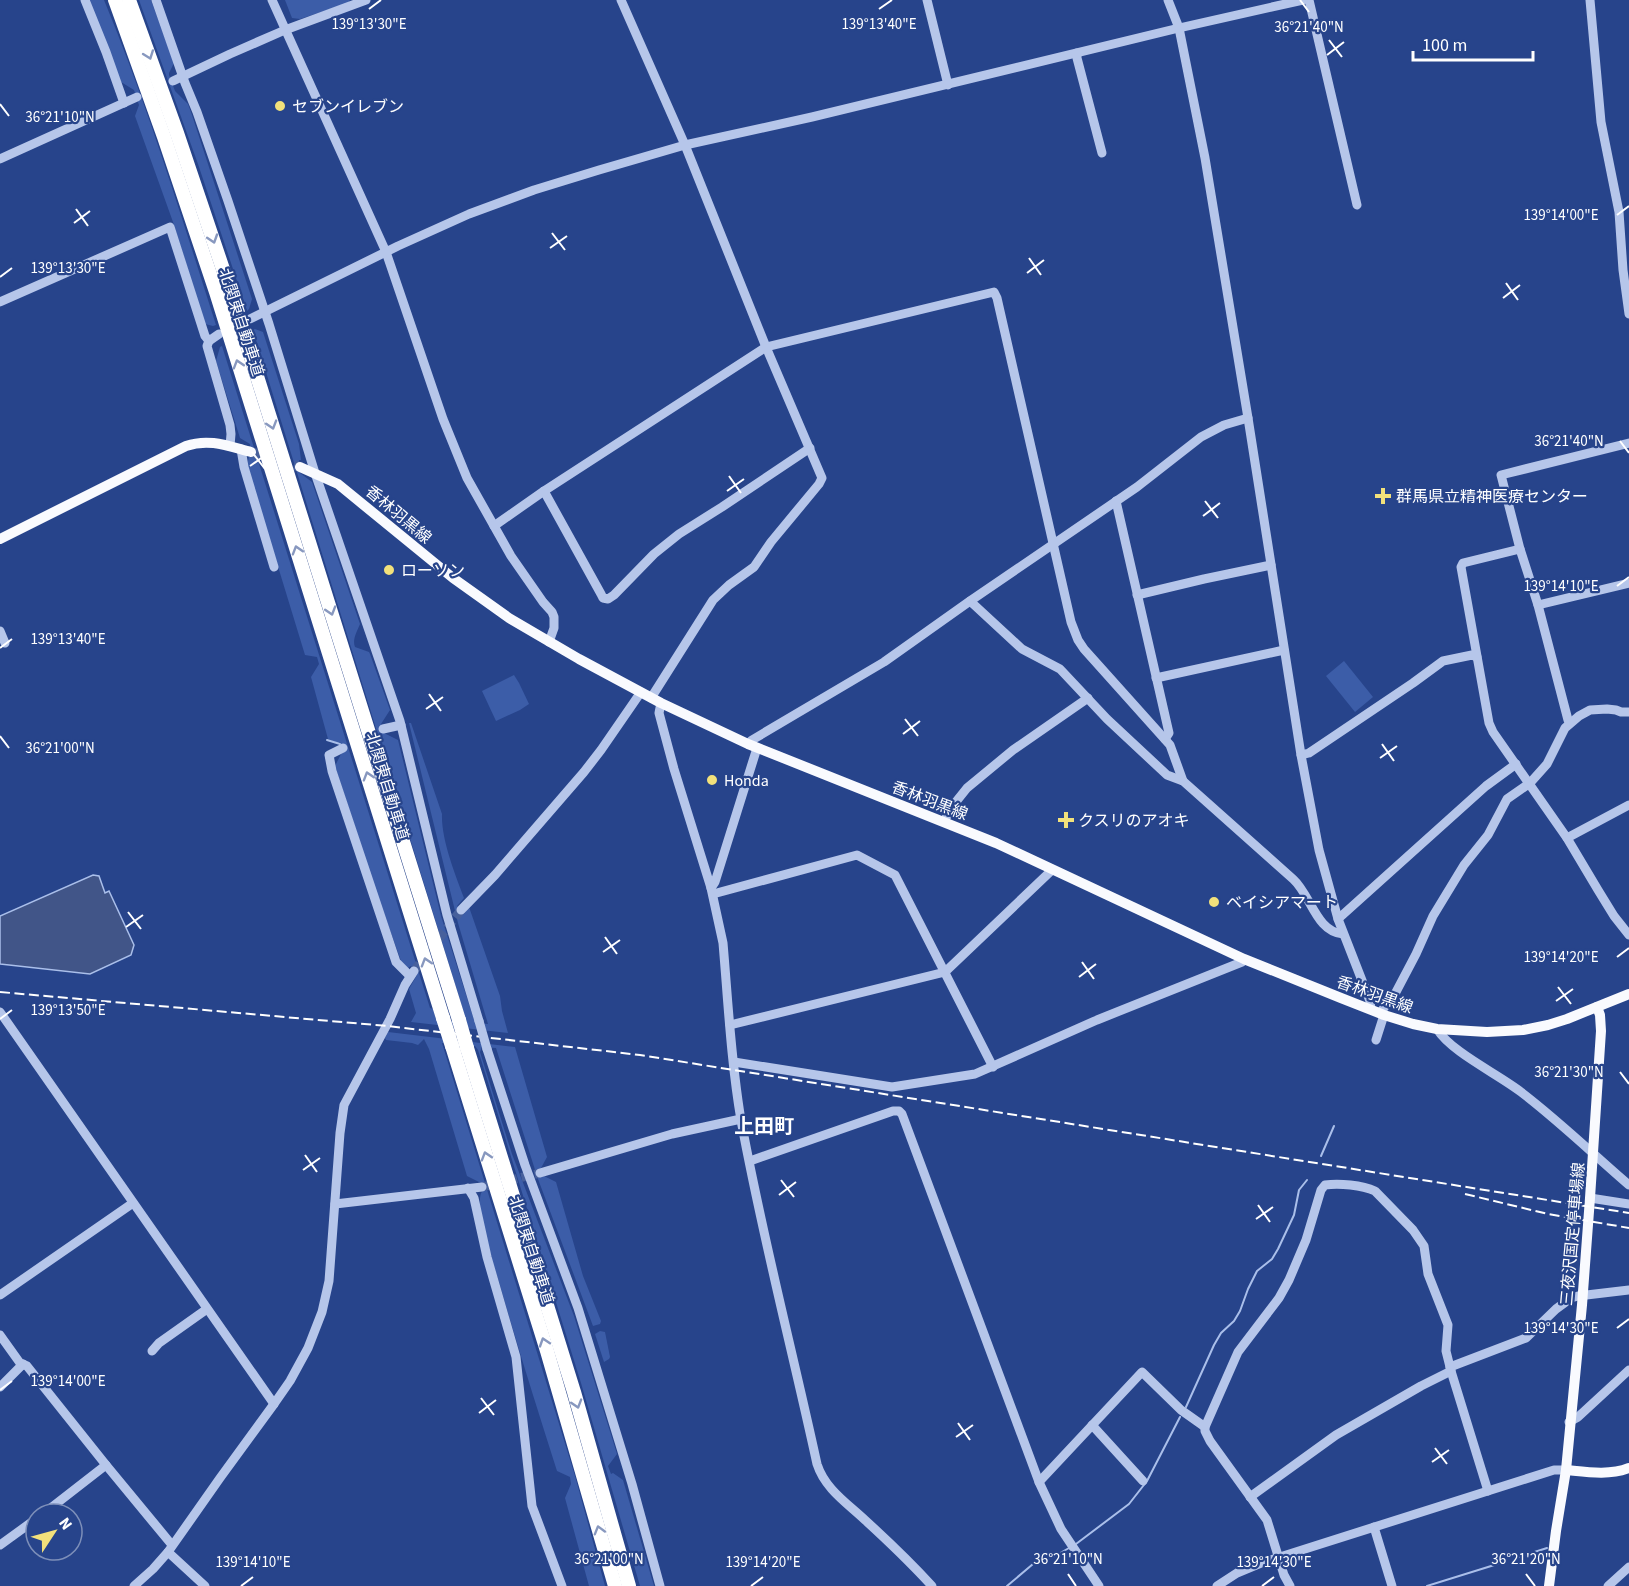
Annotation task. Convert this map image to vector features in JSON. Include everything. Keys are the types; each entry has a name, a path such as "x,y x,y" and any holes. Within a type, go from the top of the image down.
{"highway":[{"name":"北関東自動車道","path":"114,0 216,292 547,1351 615,1586"},
{"name":"北関東自動車道","path":"129,0 229,287 574,1392 629,1586"}],"main road":[{"path":"0,538 186,446 205,442 240,449"},
{"name":"香林羽黒線","path":"300,468 338,484 453,579 509,618 651,698 752,746 996,843 1244,959 1378,1012 1413,1024 1437,1029 1486,1032 1523,1030 1548,1025 1597,1007"},
{"path":"1597,1007 1629,994"},
{"name":"三夜沢国定停車場線","path":"1549,1586 1566,1470 1582,1295 1601,1031 1597,1007"},
{"path":"1566,1470 1603,1473 1629,1468"}],"street":[{"path":"85,0 124,103"},
{"path":"156,0 201,123 265,312 315,473 401,725 447,915 487,1050 525,1165 578,1308 632,1484 660,1586"},
{"path":"272,0 386,252 451,441 467,478 523,574 552,612 554,628 549,642"},
{"path":"461,910 495,875 651,698 713,600 754,567 771,542 820,483 822,476 766,347 685,145 621,0"},
{"path":"927,0 948,85"},
{"path":"1168,0 1179,28 1205,158 1301,755 1319,850 1343,934 1370,1001 1378,1012"},
{"path":"250,319 386,252 493,205 599,170 685,145 1303,0"},
{"path":"1309,0 1357,205"},
{"path":"1590,0 1601,122 1619,212 1629,313"},
{"path":"173,81 285,30 360,1"},
{"path":"1077,53 1102,153"},
{"path":"0,159 137,98"},
{"path":"0,302 170,227 205,336 209,341"},
{"path":"494,526 766,347 994,291 1071,622 1080,645 1170,745 1183,781"},
{"path":"219,334 209,341 207,346 209,356 231,429 240,449 274,567"},
{"path":"712,891 752,740 884,662 1137,487 1201,436 1224,424 1248,418"},
{"path":"1571,722 1568,720 1538,605 1520,549 1502,475 1629,443"},
{"path":"544,491 603,598 608,599 654,554 679,534 810,448"},
{"path":"1116,501 1169,733 1165,739"},
{"path":"1520,549 1463,563 1461,567 1489,723 1567,838 1614,916 1629,934"},
{"path":"1137,595 1271,565"},
{"path":"1538,605 1629,583"},
{"path":"970,601 1022,649 1060,669 1107,719 1167,775 1183,781 1298,884 1325,926 1335,933 1343,934"},
{"path":"0,631 5,643"},
{"path":"1156,678 1284,650"},
{"path":"1301,755 1309,753 1443,661 1472,655 1477,657"},
{"path":"651,698 659,713 712,891 723,942 741,1119 775,1282 819,1470 831,1489 932,1586"},
{"path":"944,821 967,788 1013,750 1088,698"},
{"path":"1376,1040 1378,1012 1396,992 1433,916 1464,865 1488,835 1507,799 1530,783 1547,764 1562,733 1579,716 1590,710 1607,709 1629,712"},
{"path":"382,729 401,725"},
{"path":"134,1586 153,1569 170,1548 274,1404 309,1345 322,1312 328,1281 344,1105 412,974 396,962 332,771 329,755 343,748"},
{"path":"1338,919 1486,786 1516,764"},
{"path":"1567,838 1629,805"},
{"path":"712,891 857,855 895,875 993,1067"},
{"path":"730,1025 945,972 1053,870"},
{"path":"734,1062 892,1087 975,1074 1097,1020 1242,962 1244,959"},
{"path":"0,1012 274,1404"},
{"path":"1437,1029 1447,1041 1520,1091 1629,1185"},
{"path":"750,1161 893,1111 899,1111 902,1114 1039,1482 1061,1529 1095,1584"},
{"path":"540,1173 672,1134 741,1119"},
{"path":"1290,1586 1284,1575 1267,1520 1210,1440 1204,1426 1238,1352 1279,1298 1289,1280 1306,1240 1321,1190 1325,1185 1367,1188 1375,1191 1413,1230 1422,1243 1428,1274 1448,1325 1446,1351 1450,1369 1488,1491"},
{"path":"335,1204 482,1187"},
{"path":"468,1188 474,1198 487,1257 516,1357 532,1506 562,1586"},
{"path":"1590,1198 1629,1204"},
{"path":"0,1295 133,1203"},
{"path":"1250,1497 1336,1435 1450,1369 1526,1338 1571,1298 1629,1290"},
{"path":"152,1351 159,1343 207,1309"},
{"path":"0,1335 20,1363 27,1366 106,1465 174,1556 205,1586"},
{"path":"0,1387 23,1364"},
{"path":"1039,1482 1142,1372 1181,1410 1204,1426"},
{"path":"1569,1422 1627,1376"},
{"path":"1092,1425 1143,1480"},
{"path":"58,1502 106,1465"},
{"path":"1216,1586 1249,1567 1278,1557 1554,1470 1566,1470"},
{"path":"1374,1527 1392,1586"},
{"path":"0,1545 24,1528"},
{"path":"1608,1586 1629,1567"}],"shaded area":[{"path":"88,0 104,0 120,40 163,161 216,325 205,324 173,222 135,116 139,105 134,90 121,82"},
{"path":"139,0 151,0 174,63 169,75 175,91 188,104 252,299 247,311 198,164"},
{"path":"285,0 350,0 348,3 300,19 292,18"},
{"path":"253,330 263,332 299,444 300,473 312,482 360,624 354,638 355,647 369,652 390,710 381,724 384,733 398,740 441,916 475,1023 488,1024 458,923 409,723 411,723 442,814 446,845 464,898 457,906 464,914 469,907 500,996 508,1033 411,1022 416,1013 409,989 417,975 411,966 408,968 401,961 335,766 344,752 340,742 328,739 311,677 319,664 317,657 305,655 247,465 251,457 250,444 240,438 216,361 222,346 430,1008 433,1009 436,1019 467,1023"},
{"path":"1344,661 1373,697 1355,712 1326,676"},
{"path":"514,675 529,704 496,721 482,691"},
{"path":"93,875 99,876 105,893 109,891 134,945 131,955 90,974 0,964 0,916"},
{"path":"388,1032 515,1047 547,1157 539,1169 542,1177 556,1182 583,1276 601,1321 600,1324 593,1326 538,1179 496,1048 482,1047 480,1052 512,1154 574,1316 617,1454 608,1466 611,1474 623,1480 654,1586 640,1586 581,1383 478,1050 475,1046 442,1043 575,1476 605,1586 589,1586 565,1498 571,1484 570,1477 557,1471 485,1237 480,1213 483,1191 481,1183 467,1176 429,1049 424,1039 418,1045 386,1040"},
{"path":"600,1331 605,1332 610,1357 604,1362 595,1334"}],"waterway":[{"path":"327,740 340,744"},
{"path":"1321,1156 1334,1126"},
{"path":"1186,1407 1214,1345 1240,1311 1257,1271 1272,1259 1278,1249 1294,1215 1299,1190 1307,1180"},
{"path":"1076,1544 1129,1504 1147,1481 1180,1417"},
{"path":"1007,1586 1033,1564 1069,1548"},
{"path":"1516,1558 1547,1548"},
{"path":"1427,1586 1504,1562"}],"tunnel":[{"path":"251,452 300,467"},
{"path":"414,971 461,910"},
{"path":"482,1187 540,1173"}],"railway":[{"path":"0,992 387,1026 640,1055 1629,1213"},
{"path":"1465,1194 1548,1214 1629,1228"}],"place":[{"name":"セブンイレブン","path":"280,106"},
{"name":"群馬県立精神医療センター","path":"1383,496"},
{"name":"ローソン","path":"389,570"},
{"name":"Honda","path":"712,780"},
{"name":"クスリのアオキ","path":"1066,820"},
{"name":"ベイシアマート","path":"1214,902"}],"district":[{"name":"上田町","path":"764,1126"}]}
